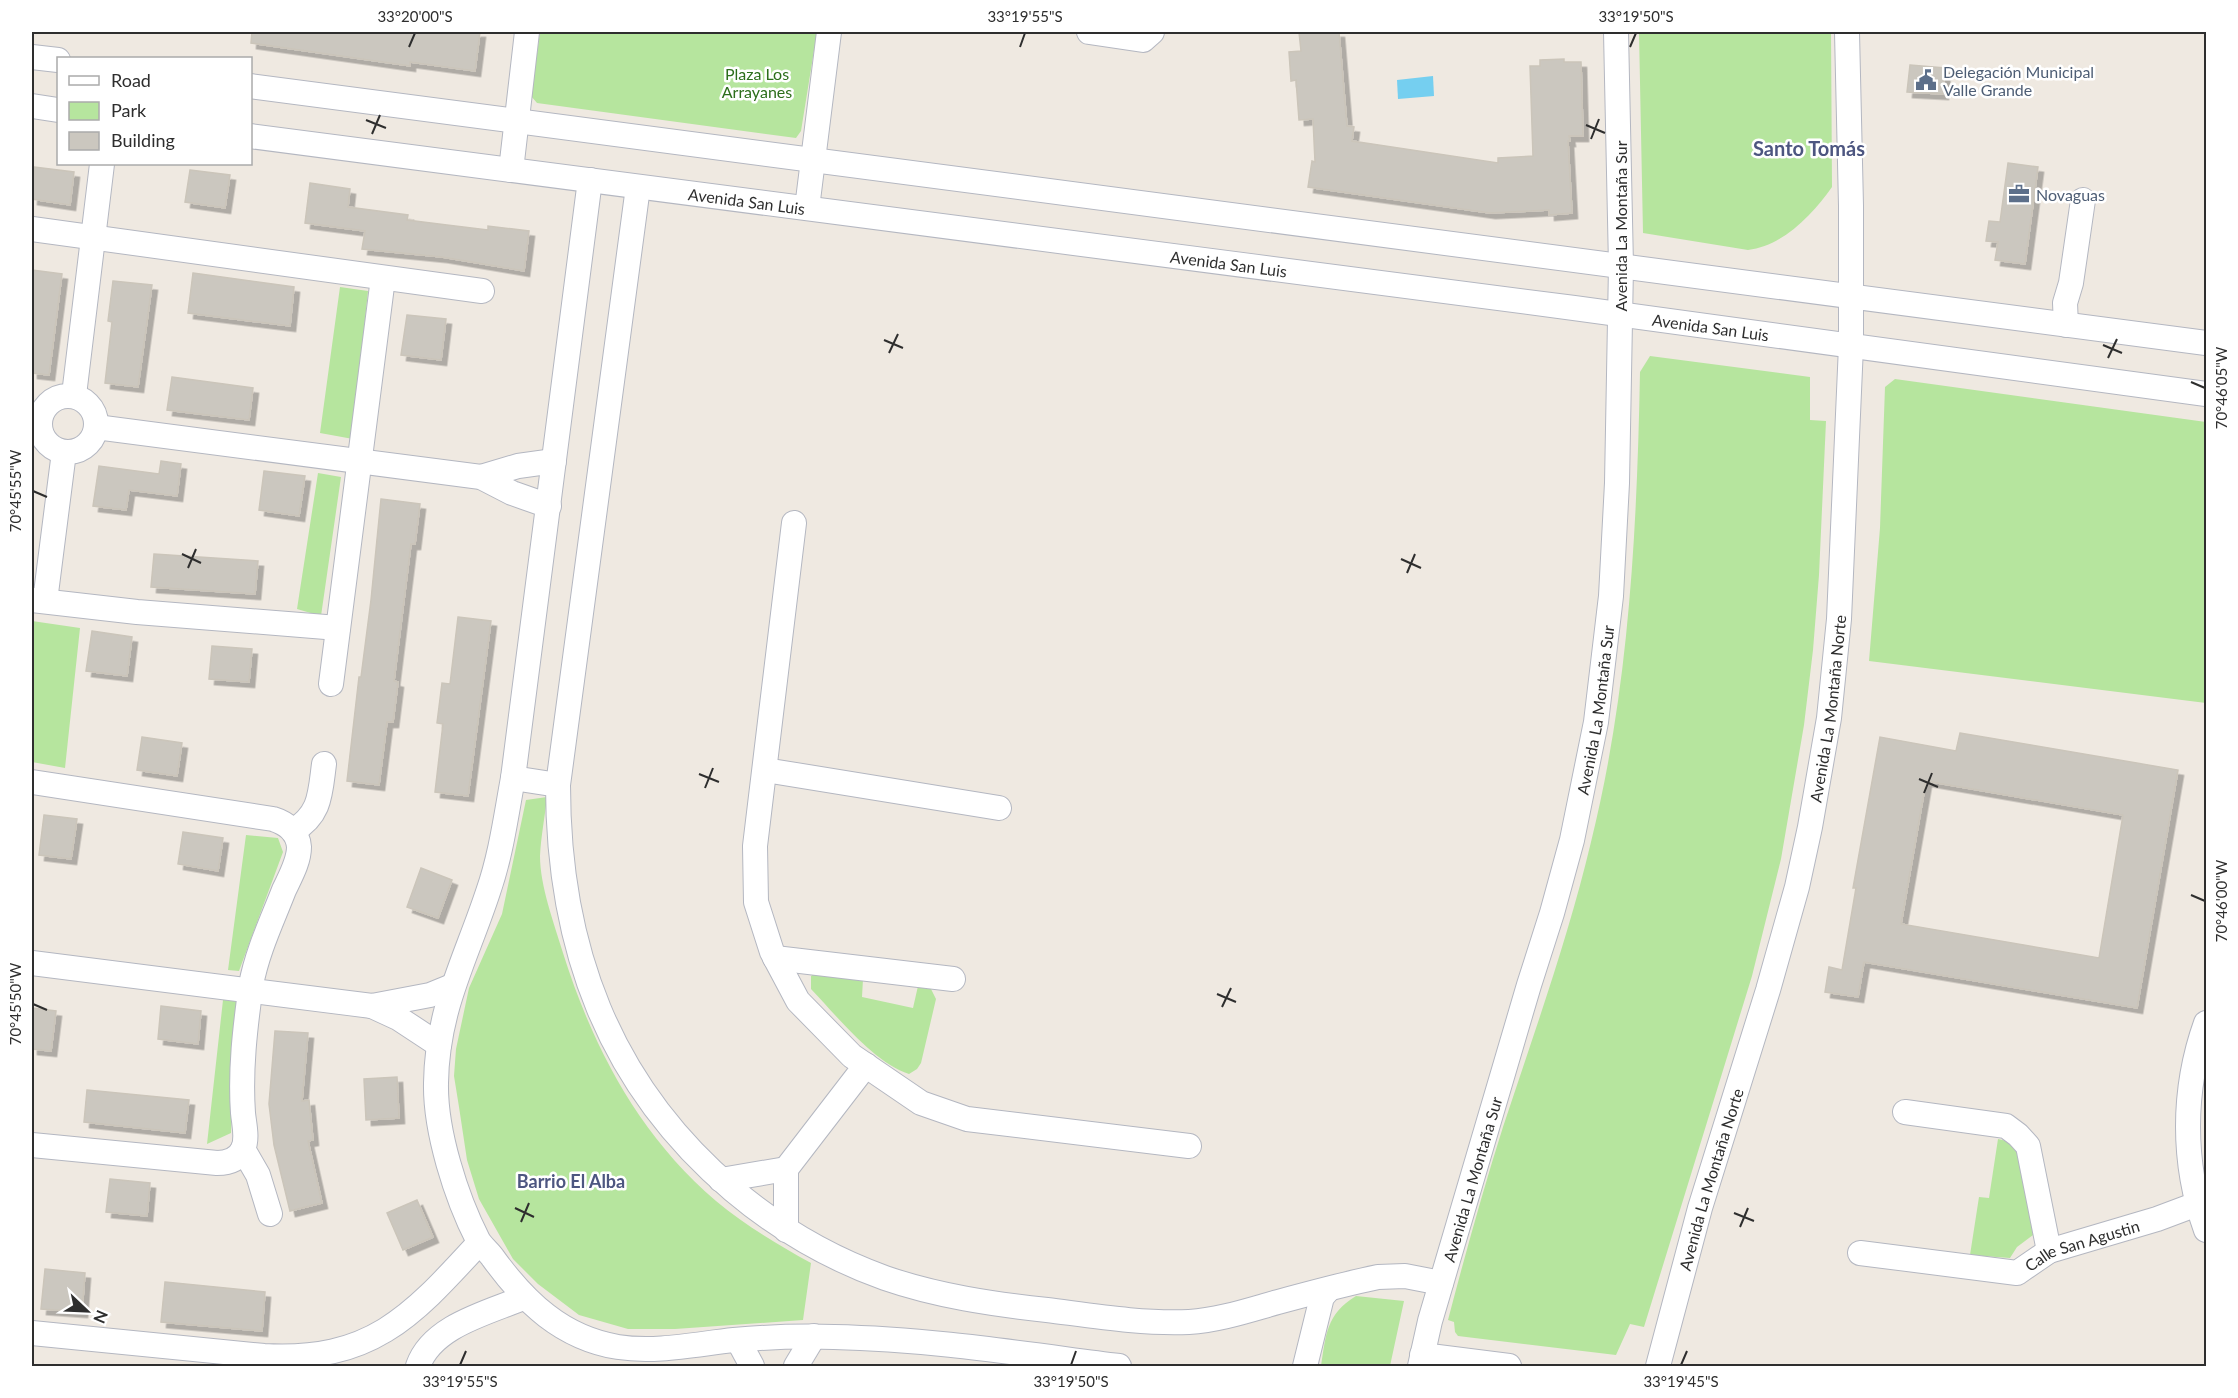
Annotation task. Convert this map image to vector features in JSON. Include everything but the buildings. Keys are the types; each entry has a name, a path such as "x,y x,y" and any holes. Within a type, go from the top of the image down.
{"street":[{"path":"511,170 527,32"},
{"path":"807,208 829,32"},
{"path":"1089,32 1143,40 1152,32"},
{"name":"Avenida La Montaña Sur","path":"1421,1361 1441,1283 1572,840 1586,781 1596,722 1611,596 1617,483 1621,266 1617,32"},
{"name":"Avenida La Montaña Norte","path":"1658,1366 1700,1208 1782,945 1812,817 1835,669 1851,346 1851,206 1846,32"},
{"path":"32,57 57,60"},
{"path":"252,86 2206,343"},
{"path":"32,106 57,110"},
{"name":"Avenida San Luis","path":"252,136 1621,314 2206,393"},
{"path":"74,395 102,165"},
{"path":"590,180 513,778 497,862 489,891 452,986 439,1045 436,1085 444,1143 456,1189 479,1243 523,1298 557,1324 597,1343 619,1347 661,1349 738,1340 814,1336 859,1337 986,1348 1119,1366"},
{"path":"638,187 558,785 558,834 567,902 588,981 616,1048 647,1099 676,1136 721,1180 786,1230 858,1268 920,1288 984,1302 1141,1322 1167,1323 1217,1318 1378,1277 1393,1275 1441,1283"},
{"path":"2066,325 2065,303 2071,283 2083,200"},
{"path":"32,229 482,291"},
{"path":"331,684 383,278"},
{"path":"74,395 87,402 95,413 96,428 91,441 85,446 79,450 64,452 50,446 45,440 36,418 52,400 59,396 74,395"},
{"path":"96,428 481,477 512,493 549,506"},
{"path":"64,452 38,600 137,612 338,627"},
{"path":"481,477 519,466 554,461"},
{"path":"794,523 756,846 756,902 775,958 798,1001 852,1056 921,1102 967,1119 1189,1146"},
{"path":"293,831 302,826 315,811 324,764"},
{"path":"765,770 999,808"},
{"path":"513,778 558,785"},
{"path":"32,782 273,819 293,831 298,840 297,858 258,956 250,991 243,1050 242,1082 246,1134 243,1149 233,1161 217,1163 32,1145"},
{"path":"775,958 953,979"},
{"path":"32,963 372,1006 430,995 452,986"},
{"path":"372,1006 398,1018 439,1045"},
{"path":"2206,1023 2196,1052 2187,1118 2189,1164 2197,1204 2206,1230"},
{"path":"786,1230 786,1169 866,1065"},
{"path":"1905,1112 2006,1126 2018,1135 2028,1146 2049,1251"},
{"path":"243,1149 258,1175 270,1214"},
{"path":"721,1180 786,1169"},
{"name":"Calle San Agustin","path":"1860,1253 2017,1273 2049,1251 2157,1219 2197,1204"},
{"path":"32,1333 226,1360 325,1354 360,1344 399,1322 418,1308 479,1243"},
{"path":"1305,1366 1322,1297 1329,1288"},
{"path":"418,1366 436,1338 523,1298"},
{"path":"796,1366 814,1336"},
{"path":"738,1340 752,1366"},
{"path":"1421,1361 1509,1366"}],"green space":[{"name":"Plaza Los Arrayanes","path":"540,32 817,32 801,131 796,138 537,103 531,96"},
{"path":"1639,32 1831,32 1832,187 1816,208 1796,227 1773,242 1748,250 1643,233"},
{"path":"340,287 368,291 353,439 320,433"},
{"path":"1650,356 1810,377 1810,420 1826,421 1813,650 1804,725 1781,859 1752,976 1644,1327 1630,1324 1616,1355 1458,1336 1454,1322 1448,1320 1474,1223 1572,914 1604,784 1629,609 1640,372"},
{"path":"1895,379 2206,422 2206,703 1869,661 1880,528 1885,387"},
{"path":"318,473 341,477 321,616 297,609"},
{"path":"32,621 80,628 65,768 32,762"},
{"path":"547,797 540,856 545,892 575,988 604,1056 642,1119 689,1175 738,1218 811,1263 803,1320 675,1329 628,1329 579,1315 538,1284 513,1259 479,1199 467,1160 454,1076 456,1049 469,988 502,914 526,800"},
{"path":"246,835 278,838 283,852 239,971 228,970"},
{"path":"817,972 863,979 862,997 913,1008 918,986 931,989 936,999 921,1063 917,1069 909,1074 896,1068 882,1060 856,1037 811,989 811,976"},
{"path":"223,1000 237,1001 231,1133 207,1144"},
{"path":"1998,1139 2015,1143 2024,1157 2033,1235 2017,1247 2010,1258 1970,1255 1979,1197 1989,1198"},
{"path":"1356,1296 1404,1301 1390,1366 1321,1366 1326,1335 1333,1318 1346,1303"}],"water":[{"path":"1433,76 1434,96 1398,99 1397,80"}],"place":[{"name":"Delegación Municipal Valle Grande","path":"1926,80"},
{"name":"Novaguas","path":"2019,194"}],"district":[{"name":"Santo Tomás","path":"1809,148"},
{"name":"Barrio El Alba","path":"571,1181"}]}
